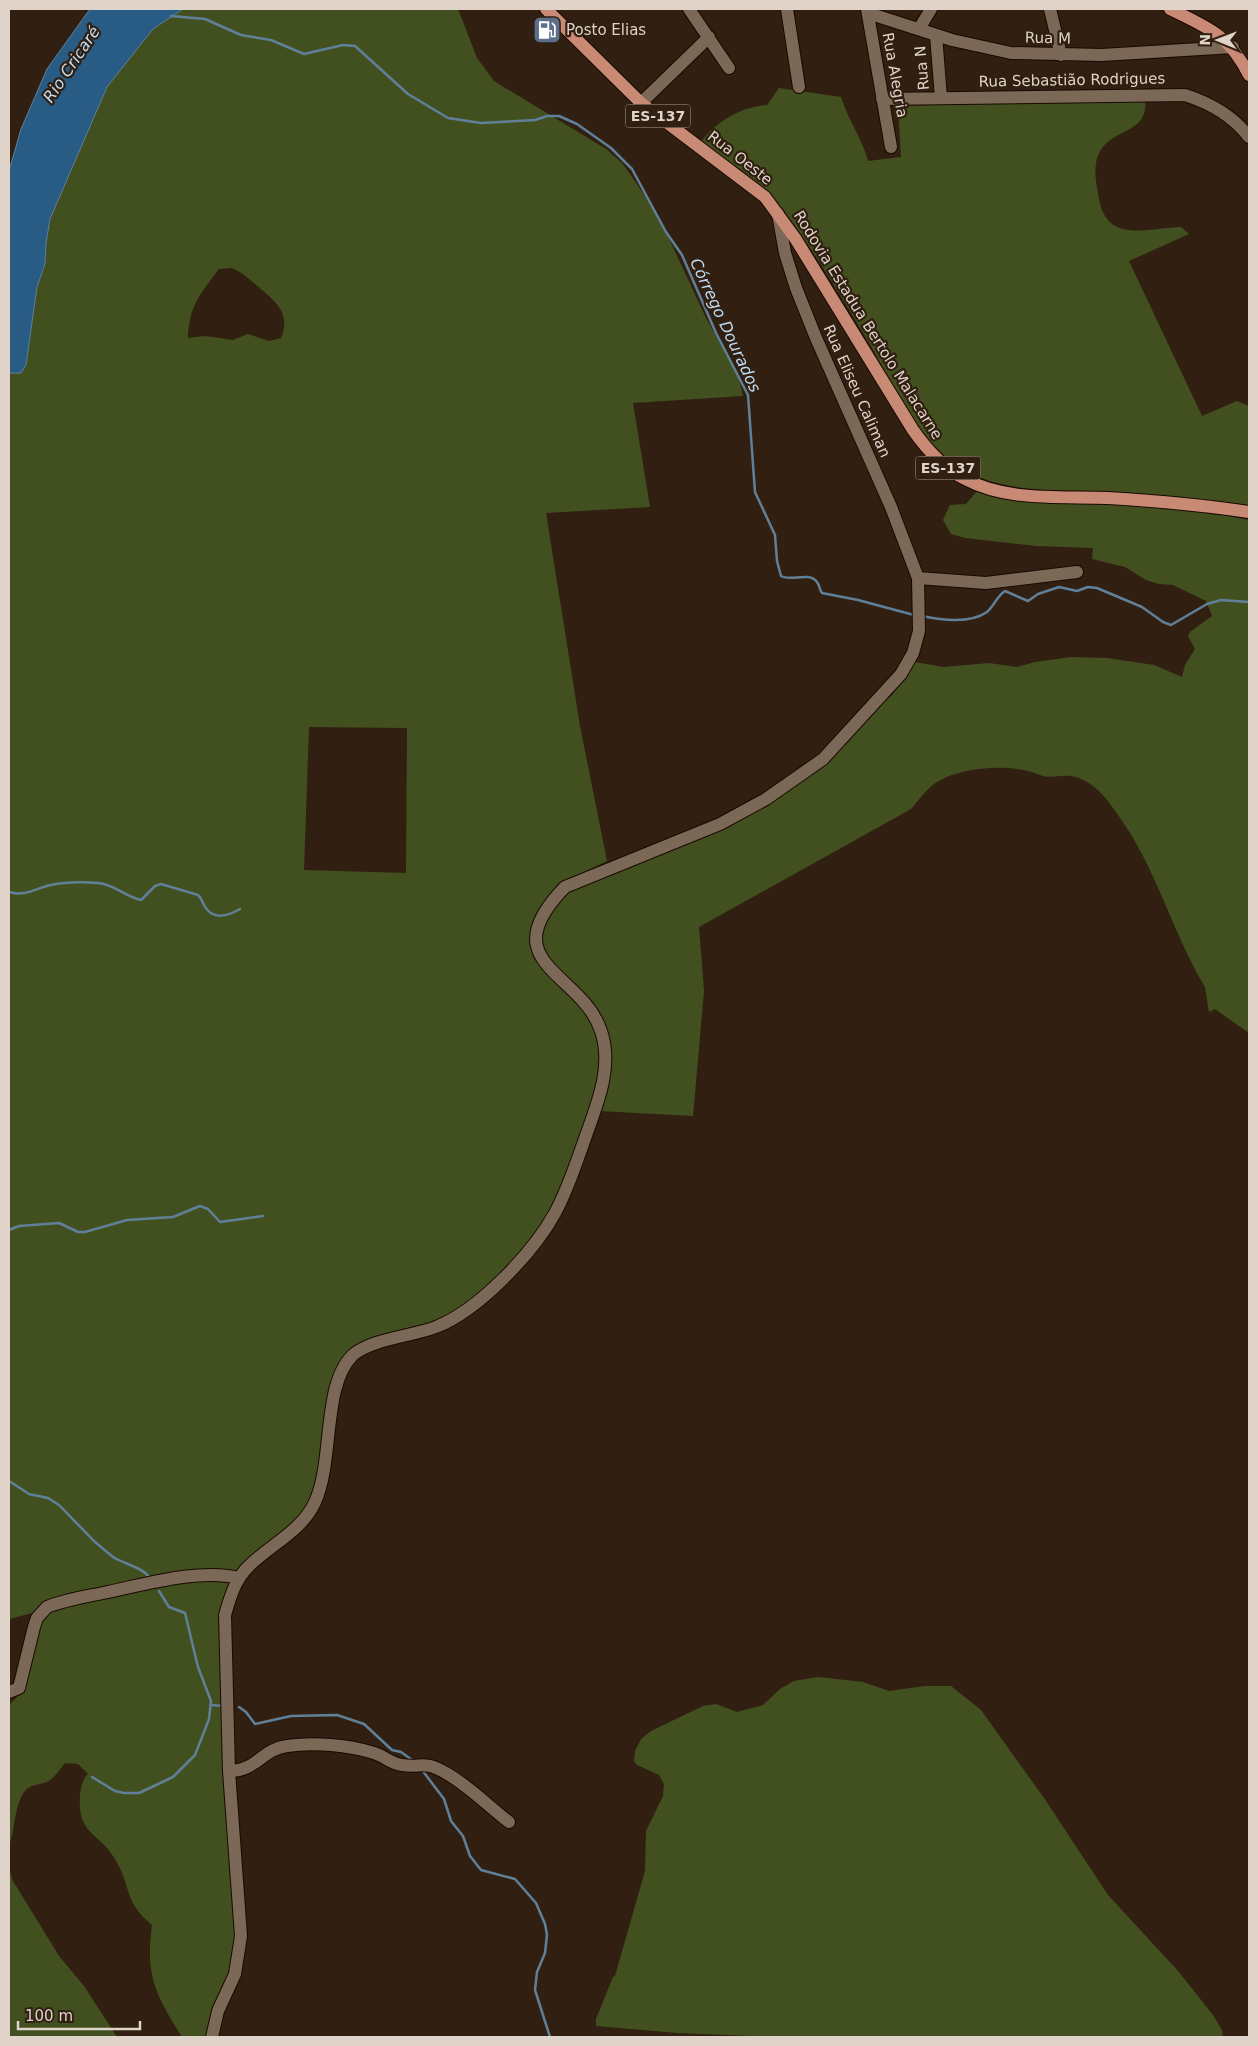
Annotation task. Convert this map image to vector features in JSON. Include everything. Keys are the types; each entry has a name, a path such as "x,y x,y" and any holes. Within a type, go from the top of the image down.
{"main road":[{"name":"Rua Oeste","path":"546,9 641,103 753,186 778,214"},
{"path":"1170,9 1206,27 1233,47 1249,74"},
{"name":"Rodovia Estadua Bertolo Malacarne","path":"778,214 831,294 913,430 939,461 965,479 994,490 1013,494 1176,502 1249,512"}],"street":[{"path":"689,9 729,68"},
{"path":"787,9 799,87"},
{"path":"919,29 931,9"},
{"path":"1050,9 1061,55"},
{"name":"Rua M","path":"867,11 936,34 1011,53 1061,55 1233,47"},
{"name":"Rua Alegria","path":"867,11 891,147"},
{"name":"Rua N","path":"936,34 942,98"},
{"path":"641,103 709,36"},
{"name":"Rua Sebastião Rodrigues","path":"882,99 1185,95 1200,100 1227,116 1249,137"},
{"name":"Rua Eliseu Caliman","path":"212,2037 218,2011 235,1974 241,1936 229,1771 225,1616 230,1596 239,1578 248,1566 294,1530 315,1503 327,1459 336,1384 343,1369 353,1355 367,1347 416,1334 450,1322 471,1308 516,1264 546,1228 557,1211 569,1183 599,1096 605,1072 605,1049 601,1031 592,1012 548,969 539,955 536,939 540,921 551,901 565,887 585,877 720,824 766,799 823,759 901,674 912,653 919,616 918,578 891,507 820,347 800,296 785,253 778,214"},
{"path":"918,578 986,583 1077,572"},
{"path":"9,1692 19,1688 37,1618 47,1607 57,1603 154,1583 207,1575 239,1578"},
{"path":"229,1771 242,1771 272,1751 289,1746 328,1746 364,1751 402,1765 424,1764 435,1767 458,1781 509,1822"}],"green space":[{"path":"183,9 458,9 477,58 494,81 606,149 623,164 650,203 666,232 705,316 738,375 743,396 633,403 650,507 546,513 580,726 607,861 570,879 533,934 598,1029 602,1074 572,1164 548,1215 518,1254 484,1290 461,1309 433,1322 351,1350 315,1492 300,1517 249,1558 241,1567 226,1592 222,1602 239,1939 209,2037 182,2037 159,1997 150,1958 152,1925 132,1901 115,1859 103,1843 86,1826 82,1818 80,1808 81,1787 88,1774 78,1764 65,1763 49,1781 26,1789 16,1811 9,1846 9,1705 19,1695 24,1684 44,1610 9,1619 9,373 26,365 37,287 45,265 50,219 107,87 153,29","holes":["232,268 247,277 277,304 281,310 284,322 281,338 269,341 248,334 233,340 205,336 188,338 193,309 201,293 219,269","309,727 407,728 406,873 304,870"]},
{"path":"779,88 841,97 868,161 901,157 898,106 1145,99 1145,112 1140,121 1107,143 1100,152 1095,172 1099,199 1103,213 1110,222 1119,228 1142,230 1181,227 1189,234 1129,261 1202,416 1237,401 1249,406 1249,506 1169,496 1046,490 1005,485 979,477 959,467 941,453 912,417 835,287 803,237 780,206 753,179 701,142 707,134 730,116 757,106 767,105"},
{"path":"978,490 1047,501 1193,509 1249,520 1249,1033 1215,1009 1209,1012 1205,987 1193,966 1154,878 1131,835 1101,793 1092,785 1073,776 1050,777 1016,769 988,768 960,772 937,782 926,791 911,809 699,927 704,991 693,1116 600,1111 611,1073 610,1039 598,1014 545,956 541,943 544,928 563,893 759,808 858,727 893,694 915,662 943,667 989,663 1017,667 1035,662 1071,657 1107,658 1154,665 1182,677 1185,665 1195,649 1188,636 1190,632 1212,616 1206,601 1173,585 1159,584 1146,580 1125,567 1092,559 1093,548 1037,546 965,538 951,534 943,520 950,505 966,504"},
{"path":"818,1677 863,1682 889,1691 925,1686 951,1686 981,1710 1044,1798 1108,1895 1178,1971 1213,2015 1222,2030 1223,2037 777,2037 677,2033 596,2026 596,2019 615,1976 645,1871 646,1831 663,1796 664,1784 659,1775 637,1765 634,1761 635,1751 641,1739 651,1731 703,1706 716,1704 737,1712 763,1705 780,1689 794,1681"},
{"path":"9,1869 13,1881 59,1956 84,1986 117,2037 9,2037"}],"water":[{"name":"Rio Cricaré","path":"90,9 183,9 153,29 107,87 50,219 45,264 37,287 26,365 21,373 9,373 9,171 21,129 47,69"}],"waterway":[{"name":"Córrego Dourados","path":"171,16 205,19 241,35 271,40 304,54 343,45 355,46 408,94 448,118 481,123 535,120 547,116 559,116 577,124 611,148 632,169 666,232 682,255 716,333 748,395 755,492 775,535 777,561 781,576 785,578 809,577 817,582 822,593 858,600 914,615"},
{"name":"Córrego Dourados","path":"922,616 946,620 964,620 987,612 1005,591 1028,601 1038,594 1059,587 1077,591 1088,587 1097,588 1142,607 1163,622 1171,625 1207,604 1221,600 1249,602"},
{"path":"9,892 25,893 62,883 98,883 141,900 155,886 161,884 198,895 207,910 216,915 230,914 240,909"},
{"path":"9,1230 19,1226 59,1223 78,1232 85,1232 127,1220 173,1217 200,1206 208,1209 220,1222 263,1216"},
{"path":"9,1481 29,1494 48,1498 59,1505 95,1542 113,1557 142,1571 149,1577"},
{"path":"92,1777 115,1791 124,1793 139,1793 173,1777 195,1755 209,1719 211,1701 198,1667 185,1613 169,1607 159,1591"},
{"path":"212,1705 223,1706"},
{"path":"239,1707 246,1712 255,1724 291,1716 337,1715 364,1724 392,1750 401,1752 412,1760"},
{"path":"422,1770 444,1799 451,1821 463,1836 470,1856 481,1870 515,1879 536,1903 545,1924 547,1935 545,1953 537,1972 535,1990 550,2037"}],"place":[{"name":"Posto Elias","path":"547,30"}]}
